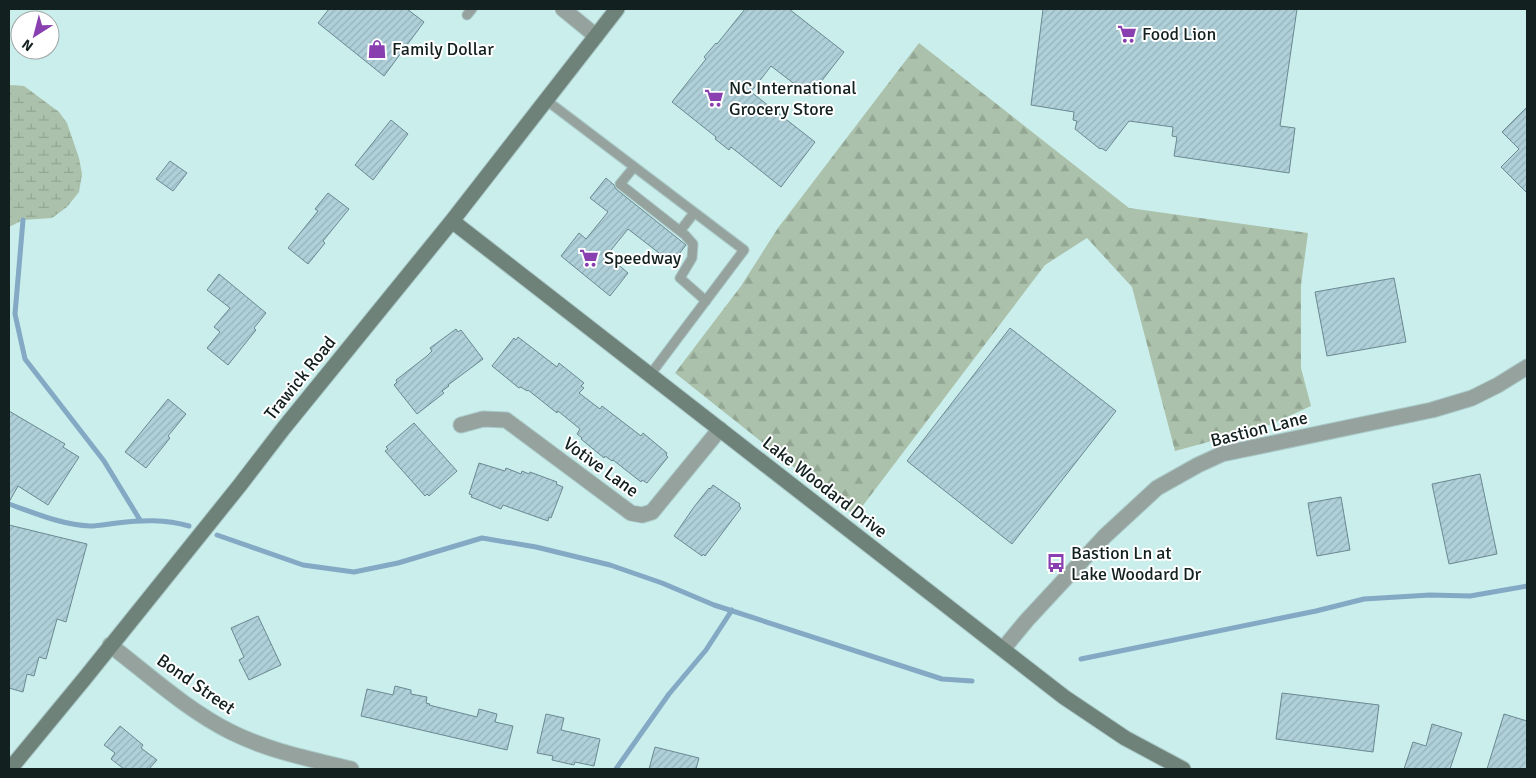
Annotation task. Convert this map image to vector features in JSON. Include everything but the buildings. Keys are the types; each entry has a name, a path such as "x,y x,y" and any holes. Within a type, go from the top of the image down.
{"street":[{"path":"562,9 596,36"},
{"name":"Trawick Road","path":"10,769 240,485 282,429 452,221 618,9"},
{"name":"Lake Woodard Drive","path":"452,221 1087,713 1125,738 1184,769"},
{"name":"Bastion Lane","path":"1003,649 1027,620 1105,536 1156,488 1198,465 1222,454 1432,410 1472,398 1527,367"},
{"name":"Votive Lane","path":"461,425 483,419 506,420 631,513 642,515 652,512 720,429"},
{"name":"Bond Street","path":"110,645 202,715 231,732 276,751 350,769"}],"lane":[{"path":"546,100 744,250 650,375"},
{"path":"634,167 620,184 680,231 693,244 692,258 680,278 706,301"},
{"path":"680,231 694,212"}],"green space":[{"path":"919,43 1129,208 1308,233 1301,285 1301,368 1311,406 1267,426 1175,451 1132,287 1087,238 1045,265 855,516 675,373 741,286 778,228"},
{"path":"9,85 24,86 59,112 67,123 79,158 82,174 79,192 67,207 52,218 23,220 9,227"}],"waterway":[{"path":"23,220 15,314 25,359 104,461 140,520"},
{"path":"9,504 49,518 80,525 93,526 153,521 189,526"},
{"path":"217,535 303,565 354,572 398,563 482,538 536,547 610,565 662,583 714,605 942,679 972,681"},
{"path":"1081,659 1316,611 1364,599 1430,595 1470,596 1527,586"},
{"path":"616,769 669,694 706,650 732,610"}],"place":[{"name":"Food Lion","path":"1127,34"},
{"name":"Family Dollar","path":"377,49"},
{"name":"NC International Grocery Store","path":"714,98"},
{"name":"Speedway","path":"589,258"},
{"name":"Bastion Ln at Lake Woodard Dr","path":"1056,563"}]}
